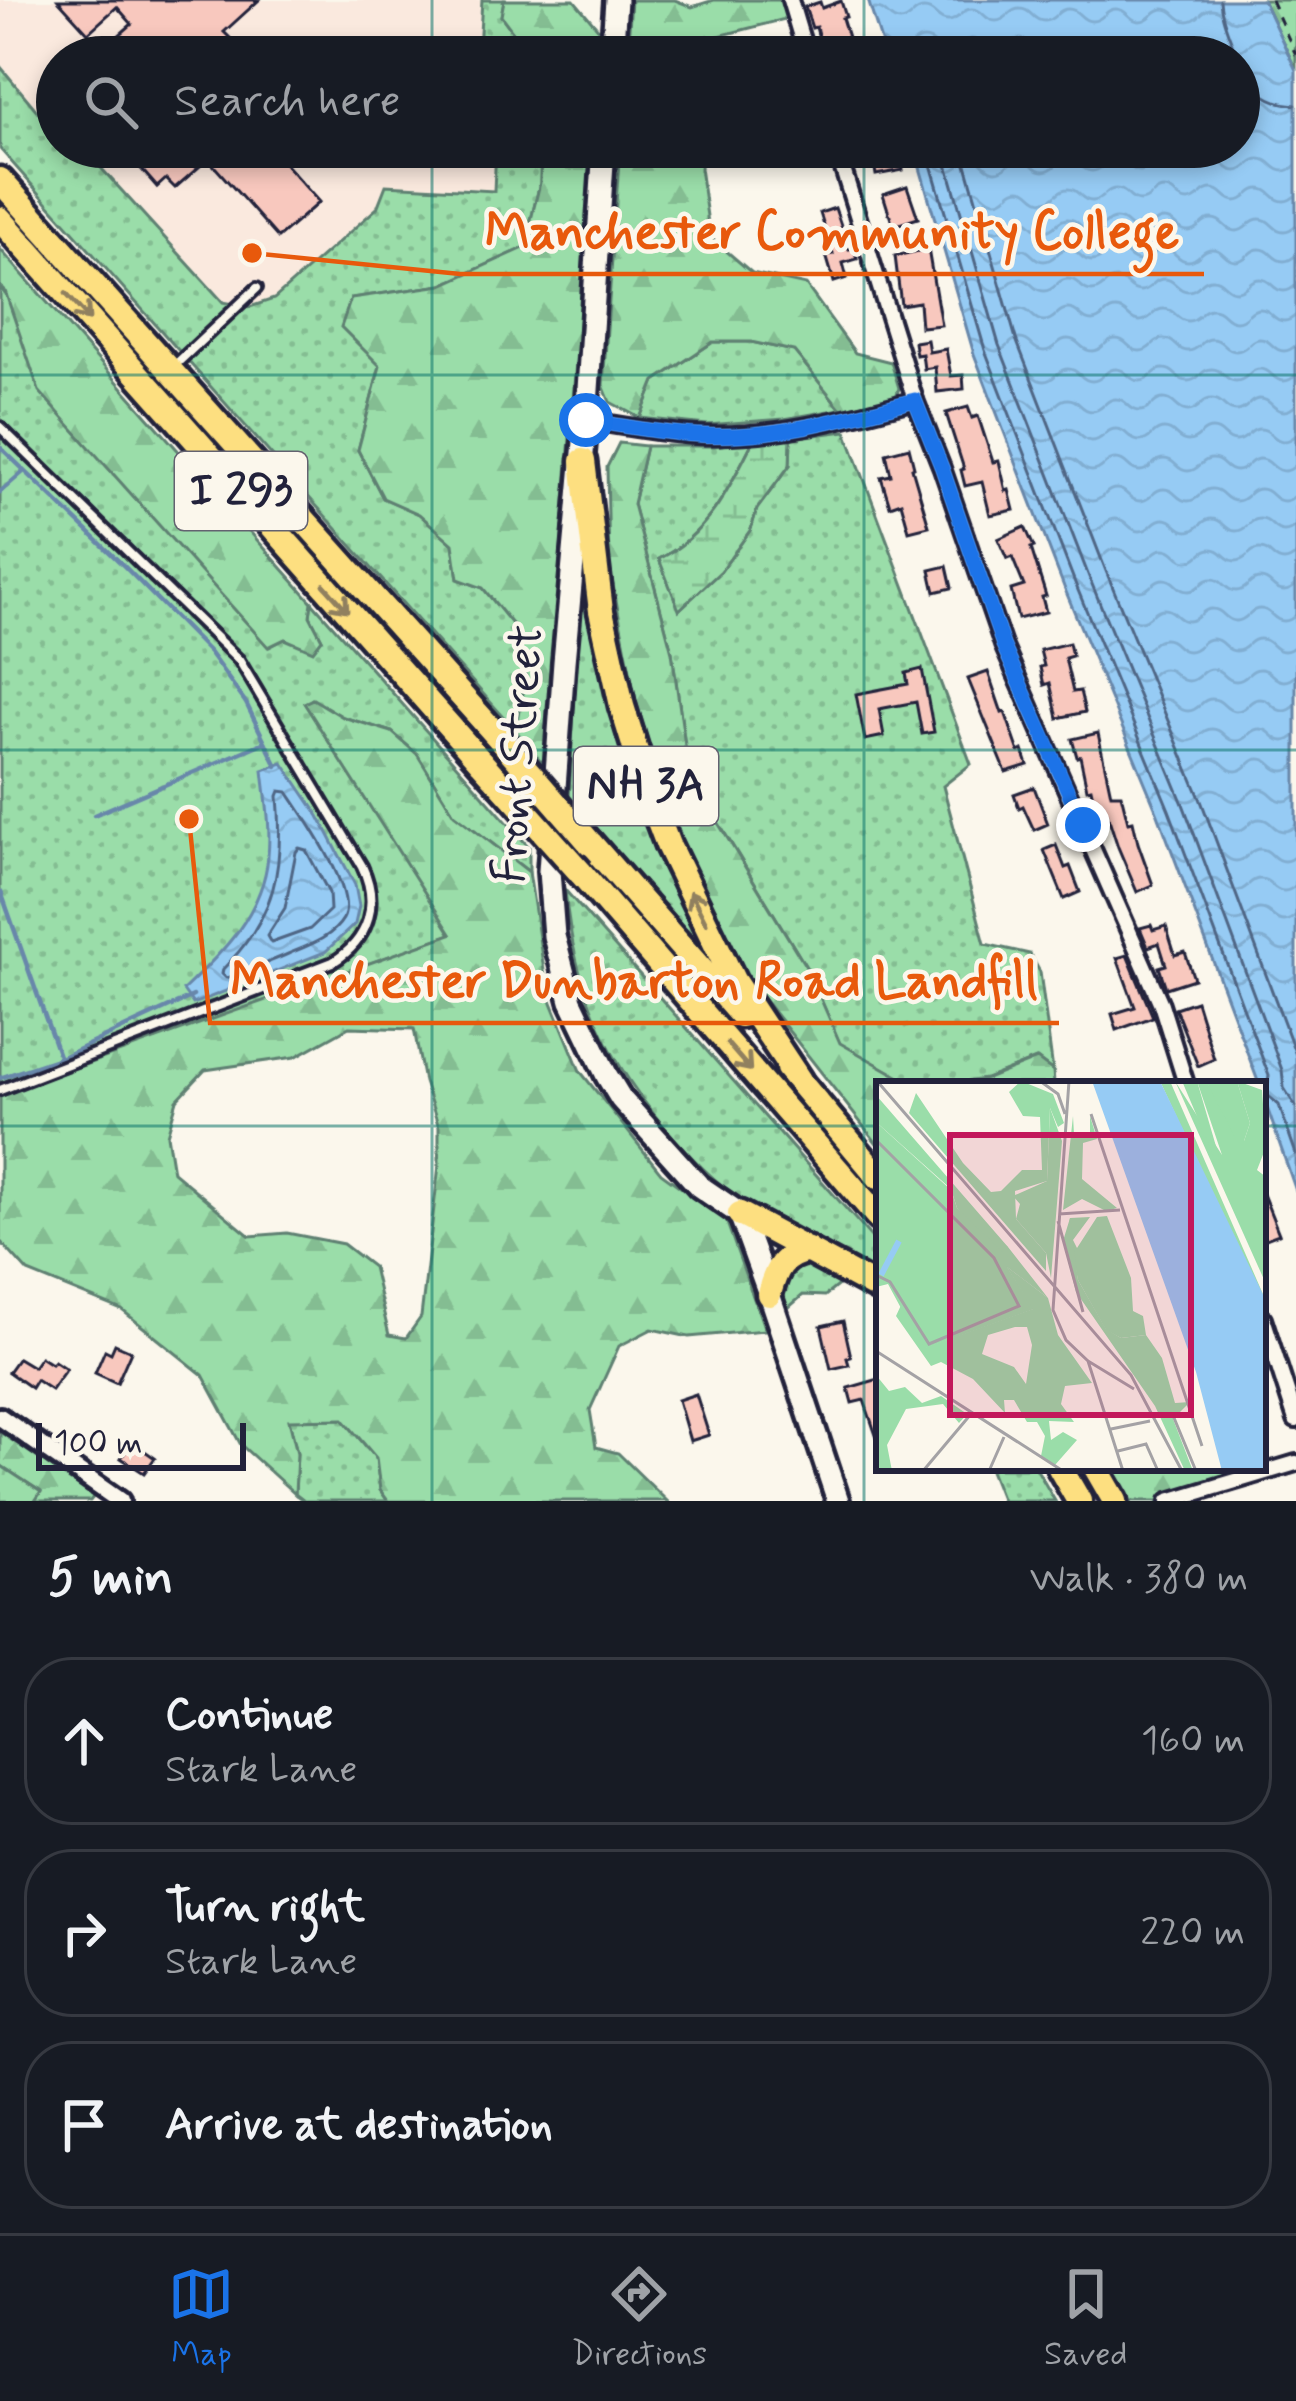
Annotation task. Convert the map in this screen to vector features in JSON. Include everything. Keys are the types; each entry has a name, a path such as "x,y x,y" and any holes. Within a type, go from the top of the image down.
{"highway":[{"name":"I 293","path":"0,181 500,739 876,1173"},
{"name":"I 293","path":"0,219 580,872 876,1215"},
{"name":"NH 3A","path":"583,461 601,611 622,706 651,800 733,980 799,1080"},
{"name":"NH 3A","path":"740,1214 876,1287"},
{"path":"769,1294 775,1272 791,1254 808,1250"},
{"path":"1062,1471 1078,1501"},
{"path":"1098,1471 1114,1501"}],"main road":[{"path":"613,36 616,0"},
{"name":"Front Street","path":"603,168 549,871 554,936 572,1001 622,1099 699,1186 740,1214"},
{"path":"740,1214 838,1501"}],"street":[{"path":"790,0 801,36"},
{"path":"843,168 915,400 1003,645 1161,1004 1185,1081"},
{"path":"586,420 731,435 813,426 915,400"},
{"path":"1266,1327 1296,1420"},
{"path":"0,1417 115,1500"},
{"path":"1169,1501 1197,1497 1296,1462"}],"lane":[{"path":"169,371 257,288"},
{"path":"0,427 239,660 362,866 371,896 366,929 333,962 0,1090"}],"path":[{"path":"1271,0 1296,55"}],"shaded area":[{"path":"0,0 482,0 480,36 36,36 36,110 0,66"},
{"path":"101,168 495,168 494,191 386,185 377,207 274,299 250,307 224,302"}],"green space":[{"path":"482,0 504,0 501,16 516,36 480,36"},
{"path":"504,0 574,0 601,36 516,36 501,16"},
{"path":"631,0 675,0 692,7 714,0 784,0 789,18 719,36 628,36"},
{"path":"1263,0 1296,0 1296,70"},
{"path":"0,66 36,110 36,168 101,168 223,302 250,307 274,299 377,208 386,185 494,191 495,168 540,168 524,248 442,285 351,298 380,366 358,450 383,498 419,514 453,544 458,579 483,588 517,630 526,677 516,731 0,149"},
{"path":"540,168 591,168 544,765 516,731 526,677 517,630 483,588 458,579 453,544 419,514 383,498 358,450 380,366 341,327 351,298 442,285 524,248"},
{"path":"618,168 700,168 710,237 752,273 806,285 855,353 891,362 899,388 896,397 841,409 794,351 751,342 713,342 655,381 640,418 610,402 603,385"},
{"path":"0,249 312,602 310,616 322,639 313,651 285,639 268,647 39,391 0,287"},
{"path":"0,287 269,647 285,639 322,639 310,616 312,602 529,847 529,872 454,814 417,754 392,732 343,717 312,699 305,704 452,934 0,1095"},
{"path":"713,342 751,342 794,351 841,409 707,425 640,418 655,381"},
{"path":"846,431 971,764 943,786 985,944 1030,954 1040,972 1053,1071 1036,1059 986,1079 907,1081 840,1044 809,972 689,774 672,652 633,504 646,446 753,441 704,523 659,559 680,609 721,571 751,529 757,509 790,465 791,438"},
{"path":"791,438 790,465 757,509 751,529 721,571 679,610 659,559 704,524 753,441"},
{"path":"619,443 646,446 633,504 672,652 689,775 809,972 840,1043 907,1081 876,1081 876,1142 744,974 678,841 636,701 609,565 607,467"},
{"path":"583,548 706,943 699,948 569,798"},
{"path":"313,699 343,717 392,732 417,754 454,814 529,872 547,990 580,1071 661,1173 726,1220 765,1330 689,1337 652,1329 619,1346 590,1410 596,1447 618,1453 667,1501 388,1501 380,1490 376,1458 343,1419 289,1420 297,1453 295,1494 241,1445 203,1375 122,1310 28,1272 0,1241 0,1095 451,934 304,703","holes":["349,1027 414,1029 439,1127 439,1165 421,1317 406,1338 389,1335 373,1267 343,1244 287,1233 250,1236 173,1172 167,1135 177,1100 205,1070 295,1057"]},
{"path":"565,890 876,1243 876,1273 739,1198 674,1138 612,1053 586,992"},
{"path":"1037,1059 1053,1071 1054,1081 973,1081"},
{"path":"815,1260 846,1279 825,1296 803,1295 787,1309 779,1286 799,1261"},
{"path":"289,1419 343,1419 376,1458 380,1490 388,1501 304,1501 295,1494 297,1453"},
{"path":"0,1432 94,1496 90,1501 35,1501 40,1491 0,1465"},
{"path":"0,1465 41,1492 35,1501 0,1501"},
{"path":"990,1471 1038,1471 1055,1501 1002,1501"},
{"path":"1113,1471 1236,1471 1209,1480 1202,1501 1129,1501"}],"water":[{"path":"868,0 1263,0 1296,70 1296,1191 1266,1105 1266,1081 1258,1081 1158,814 974,354 920,168 1260,168 1260,36 879,36"},
{"path":"283,763 319,816 355,885 359,906 355,924 325,952 193,1004 183,990 226,946 258,896 269,845 263,770"}],"building":[{"path":"58,0 259,0 224,32 228,36 118,36 132,24 117,7 88,33"},
{"path":"841,1 848,36 818,36 805,7 820,2 822,8"},
{"path":"140,168 198,168 175,188 166,179 157,187"},
{"path":"216,168 289,168 319,202 278,238"},
{"path":"875,168 903,168 903,170 876,175"},
{"path":"907,186 918,218 893,226 883,194"},
{"path":"835,208 857,259 843,263 847,278 834,282 826,255 833,254 820,213"},
{"path":"928,249 941,325 921,327 919,302 901,305 895,256"},
{"path":"927,340 929,352 946,349 951,376 963,375 964,389 937,392 935,367 924,369 922,354 916,355 914,342"},
{"path":"968,407 972,418 978,416 993,462 999,461 1014,510 990,515 982,482 965,486 946,413"},
{"path":"909,447 929,526 909,531 901,502 890,506 881,477 891,475 886,453"},
{"path":"1025,527 1034,547 1046,612 1018,619 1011,590 1024,586 998,539"},
{"path":"947,566 952,588 935,592 930,570"},
{"path":"1069,643 1072,656 1065,658 1073,692 1080,691 1085,712 1058,718 1050,683 1044,685 1040,650"},
{"path":"922,669 934,732 922,734 916,702 879,709 884,736 865,740 856,694 908,684 906,673"},
{"path":"988,672 1028,765 1006,772 968,679"},
{"path":"1098,733 1111,794 1121,794 1153,885 1137,892 1107,813 1097,816 1072,739"},
{"path":"1034,787 1048,824 1034,830 1014,794"},
{"path":"1056,845 1080,892 1064,899 1044,850"},
{"path":"1151,925 1153,930 1166,926 1175,955 1185,952 1194,979 1166,988 1159,967 1166,965 1159,943 1148,947 1140,928"},
{"path":"1127,955 1153,1017 1117,1030 1112,1014 1135,1007 1117,958"},
{"path":"1196,1001 1214,1059 1198,1066 1175,1008"},
{"path":"1266,1202 1279,1234 1266,1239"},
{"path":"843,1321 849,1365 831,1369 821,1326"},
{"path":"115,1344 131,1351 117,1383 95,1373 105,1350 111,1353"},
{"path":"40,1357 66,1369 51,1390 36,1380 31,1388 8,1372 18,1358 33,1367"},
{"path":"876,1380 876,1435 864,1400 852,1403 848,1388"},
{"path":"696,1394 709,1435 690,1441 678,1400"},
{"path":"132,1442 155,1458 144,1473 121,1458"}],"waterway":[{"path":"0,447 209,652 246,703 277,766"},
{"path":"0,492 23,472"},
{"path":"94,815 265,742"},
{"path":"1,892 59,1056"},
{"path":"0,1078 60,1058 193,996"}],"place":[{"name":"Manchester Community College","path":"252,253"},
{"name":"Manchester Dunbarton Road Landfill","path":"189,819"}],"route":[{"path":"586,420 731,435 813,426 915,400 1003,645 1083,825"}]}
